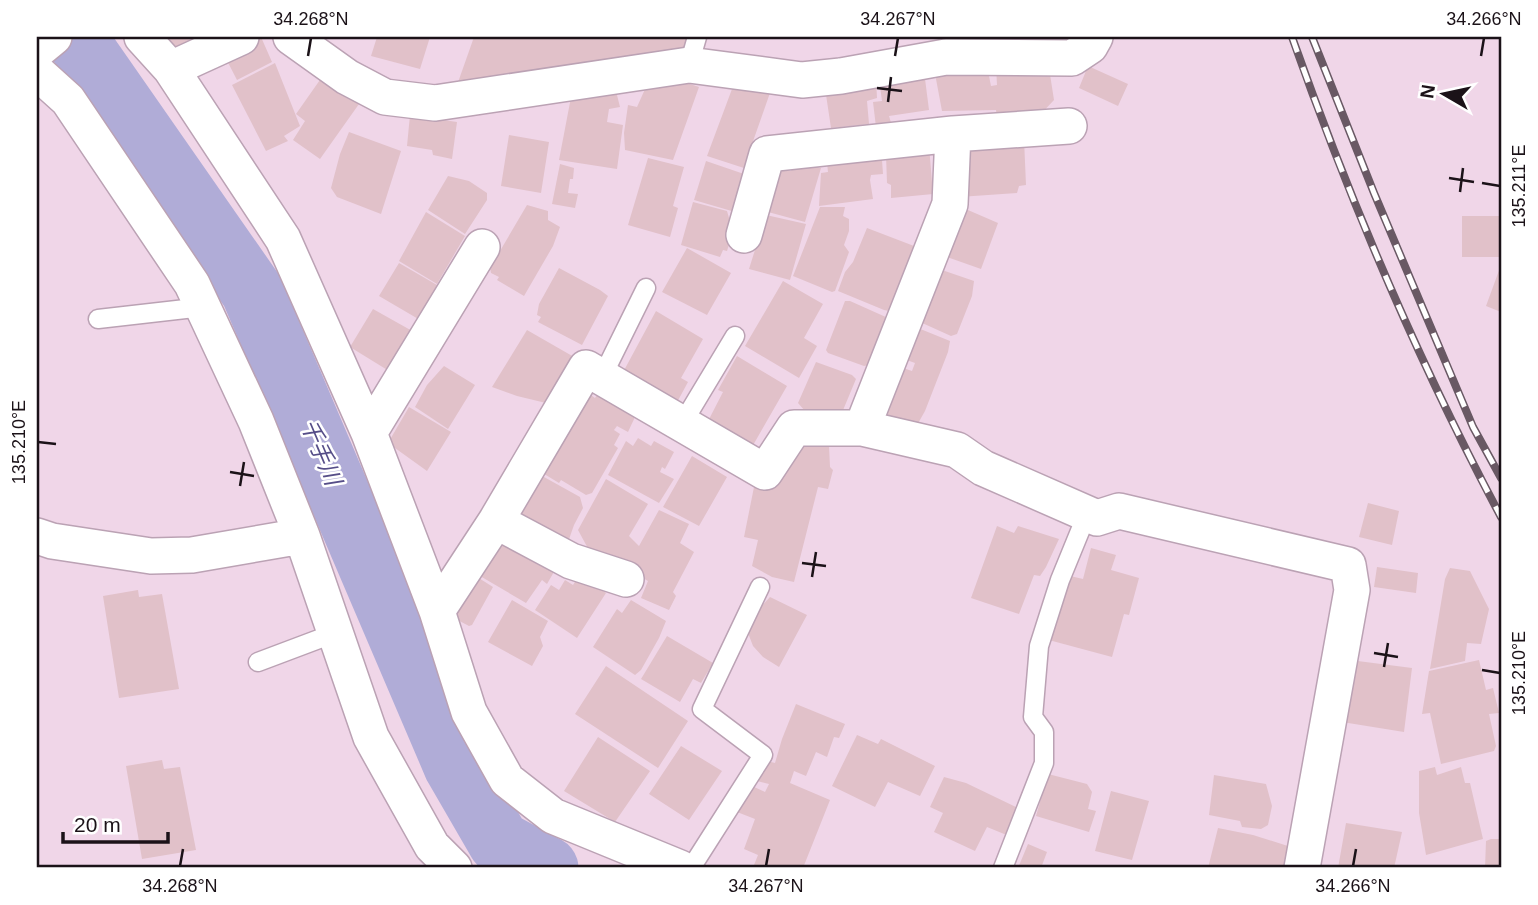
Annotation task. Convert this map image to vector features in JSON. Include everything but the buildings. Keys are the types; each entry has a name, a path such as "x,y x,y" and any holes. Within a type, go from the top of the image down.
{"street":[{"path":"142,37 171,69 283,239 369,433 437,611 469,712 507,780 553,816 680,868"},
{"path":"171,69 241,37"},
{"path":"291,37 347,77 385,97 435,103 693,51 802,80 841,76 946,57 1072,58 1090,46 1096,37"},
{"path":"42,52 68,100 192,284 204,307 256,421 302,536 371,737 432,846 454,868"},
{"path":"744,235 767,154 953,134 1069,126"},
{"path":"862,428 950,204 953,134"},
{"path":"369,433 482,247"},
{"path":"437,611 496,521 586,368 765,472 794,428 862,428 957,450 982,468 1097,518 1119,510 1348,565 1352,590 1302,868"},
{"path":"496,521 571,561 626,579"},
{"path":"37,536 52,541 151,556 192,555 302,536"}],"lane":[{"path":"602,377 646,288"},
{"path":"98,319 204,307"},
{"path":"682,424 735,336"},
{"path":"1003,868 1044,763 1044,732 1033,717 1039,646 1060,580 1087,514"},
{"path":"691,868 763,755 702,709 760,587"},
{"path":"258,662 335,633"}],"waterway":[{"name":"千手川","path":"75,37 252,291 455,766 499,842 547,868"}],"railway":[{"path":"1292,37 1387,281 1442,400 1501,517"},
{"path":"1312,37 1374,193 1473,427 1501,478"}]}
